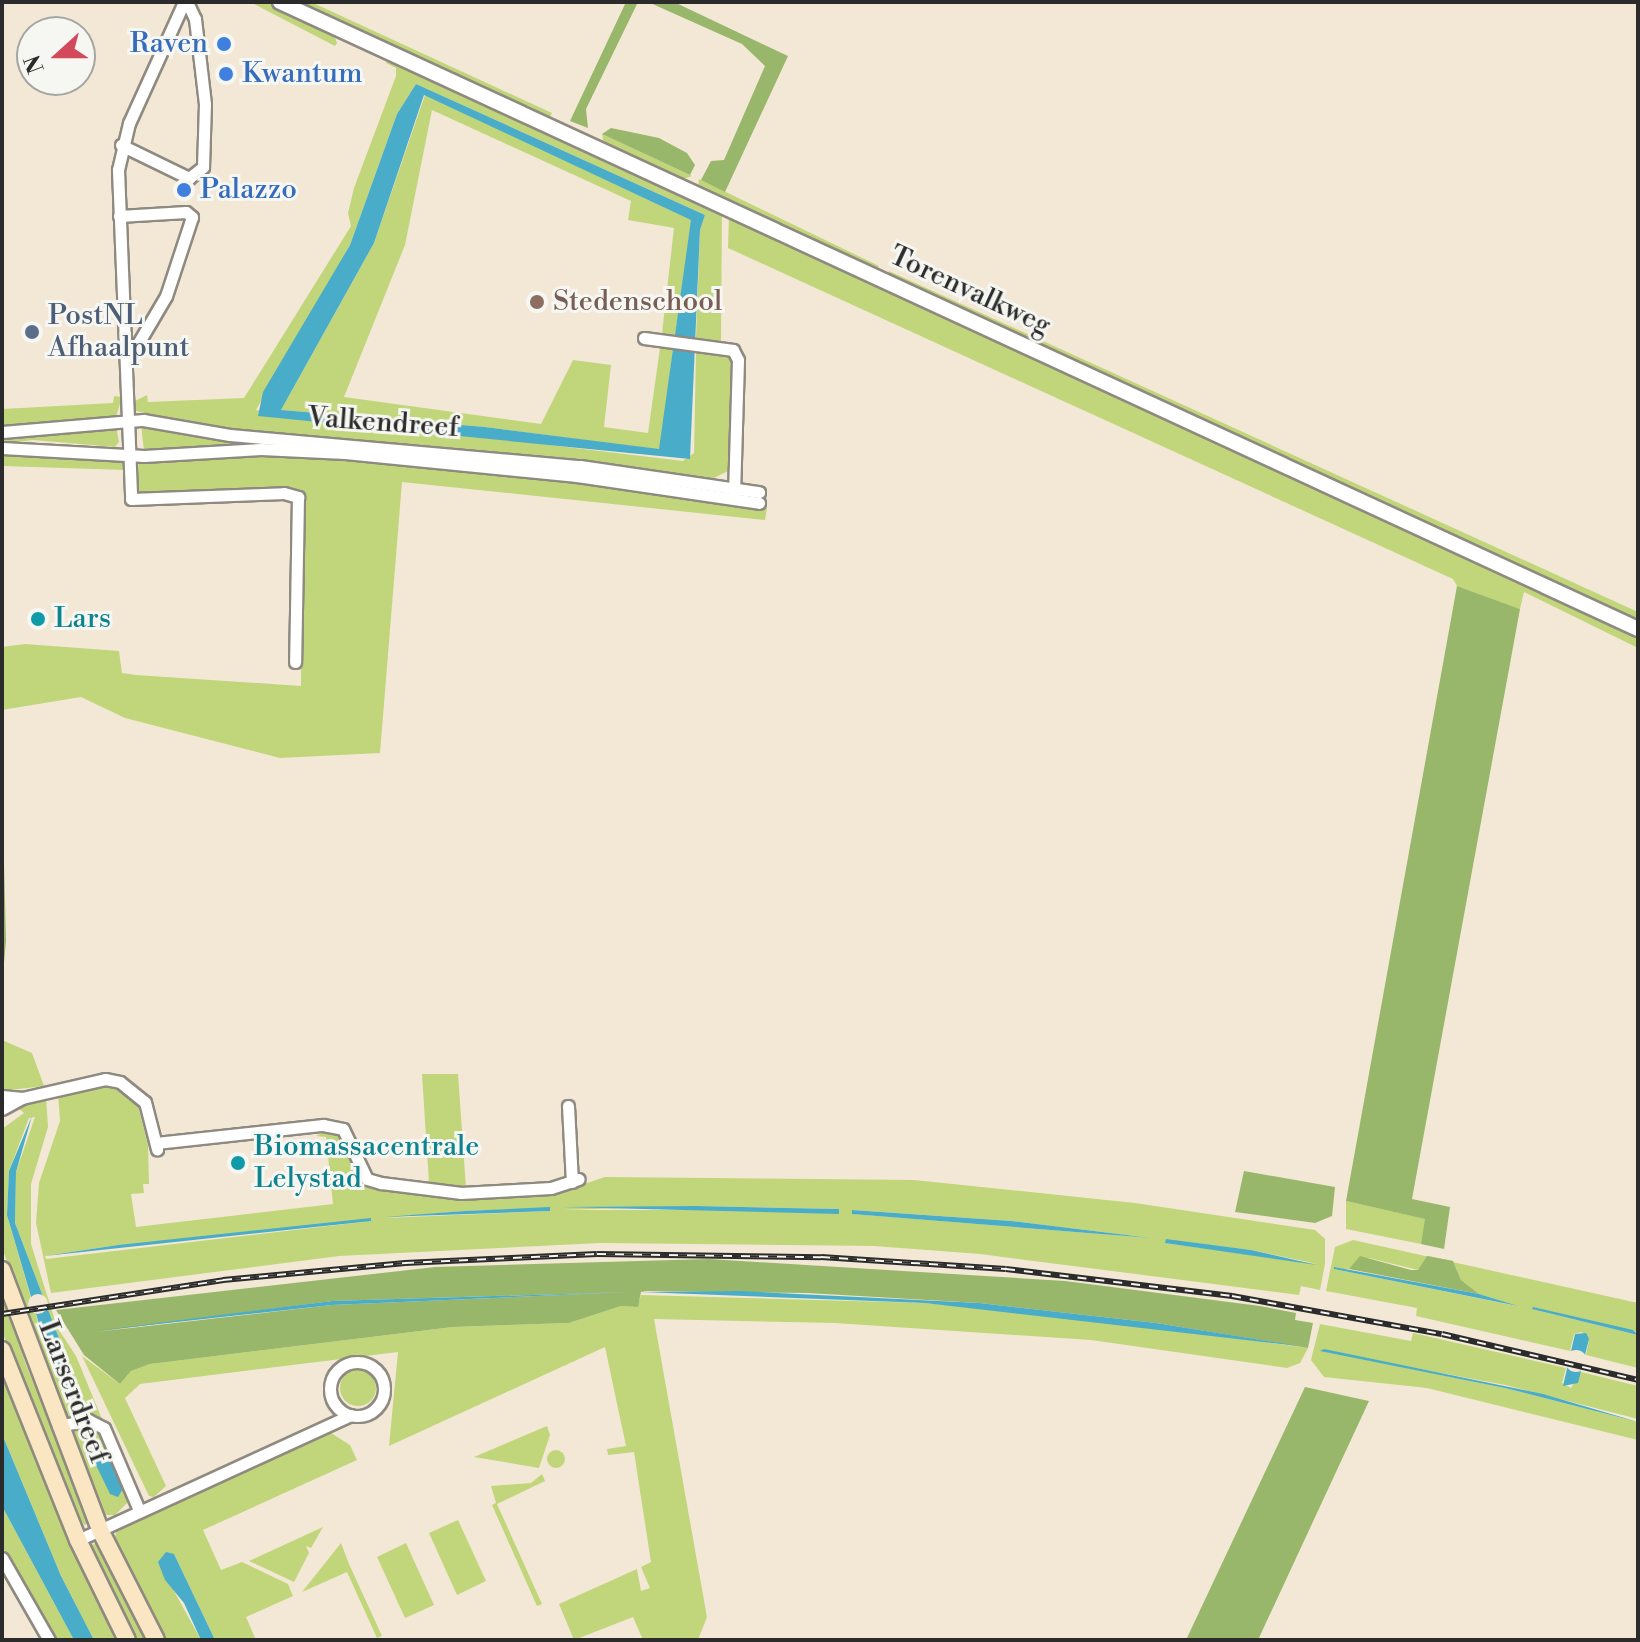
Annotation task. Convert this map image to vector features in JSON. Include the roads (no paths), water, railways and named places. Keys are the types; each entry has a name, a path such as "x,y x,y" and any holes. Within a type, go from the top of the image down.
{"main road":[{"name":"Larserdreef","path":"2,1270 58,1426 100,1530 156,1640"},
{"name":"Larserdreef","path":"2,1350 78,1540 127,1640"}],"street":[{"path":"186,2 121,145 119,216 131,499 284,493 298,497 295,662"},
{"path":"121,145 189,178 203,167 205,104 195,19 186,2"},
{"name":"Torenvalkweg","path":"280,2 1638,629"},
{"path":"119,216 186,212 192,217 166,296 133,352 125,352"},
{"path":"644,338 733,350 738,360 734,493"},
{"name":"Valkendreef","path":"2,432 129,420 230,435 580,466 759,498"},
{"name":"Valkendreef","path":"2,448 129,453 345,453 734,493"},
{"path":"2,1109 22,1098 75,1084 120,1082 145,1102 156,1146 323,1125 343,1129 367,1179 461,1193 575,1180 568,1106"},
{"path":"2,1096 22,1098"},
{"path":"78,1540 351,1415 367,1414 383,1397 379,1373 364,1363 346,1365 330,1387 335,1405 351,1415"},
{"path":"58,1426 88,1420 104,1428 139,1510"},
{"path":"2,1558 49,1640"}],"water":[{"path":"416,84 705,215 700,230 690,459 258,416 263,392 350,245 397,114","holes":["424,95 691,220 659,449 485,427 281,410 374,243"]},
{"path":"32,1116 16,1172 15,1223 81,1396 75,1402 49,1358 7,1215 9,1171"},
{"path":"550,1207 550,1211 384,1217 465,1211"},
{"path":"562,1207 839,1209 839,1214"},
{"path":"852,1210 1011,1221 1151,1238 852,1214"},
{"path":"371,1218 371,1221 45,1256 118,1245"},
{"path":"1166,1239 1251,1250 1317,1265 1165,1243"},
{"path":"1334,1269 1479,1294 1518,1306"},
{"path":"739,1291 979,1303 1156,1323 1299,1346 925,1303 641,1292"},
{"path":"628,1292 332,1305 95,1331 332,1301"},
{"path":"1532,1309 1633,1330 1638,1335"},
{"path":"1586,1333 1589,1339 1578,1383 1563,1386 1575,1334"},
{"path":"1324,1349 1543,1394 1638,1422 1505,1388 1320,1351"},
{"path":"2,1434 61,1576 94,1640 74,1640 2,1506"},
{"path":"97,1454 109,1454 124,1487 118,1497 110,1494 95,1463"},
{"path":"166,1552 174,1554 215,1640 201,1640 184,1603 165,1580 158,1562"}],"railway":[{"path":"2,1314 223,1280 405,1263 597,1254 821,1257 1006,1269 1232,1296 1442,1334 1638,1380"}],"place":[{"name":"Raven","path":"224,44"},
{"name":"Kwantum","path":"226,74"},
{"name":"Palazzo","path":"184,190"},
{"name":"Stedenschool","path":"537,302"},
{"name":"PostNL Afhaalpunt","path":"32,332"},
{"name":"Lars","path":"38,619"},
{"name":"Biomassacentrale Lelystad","path":"238,1163"}]}
